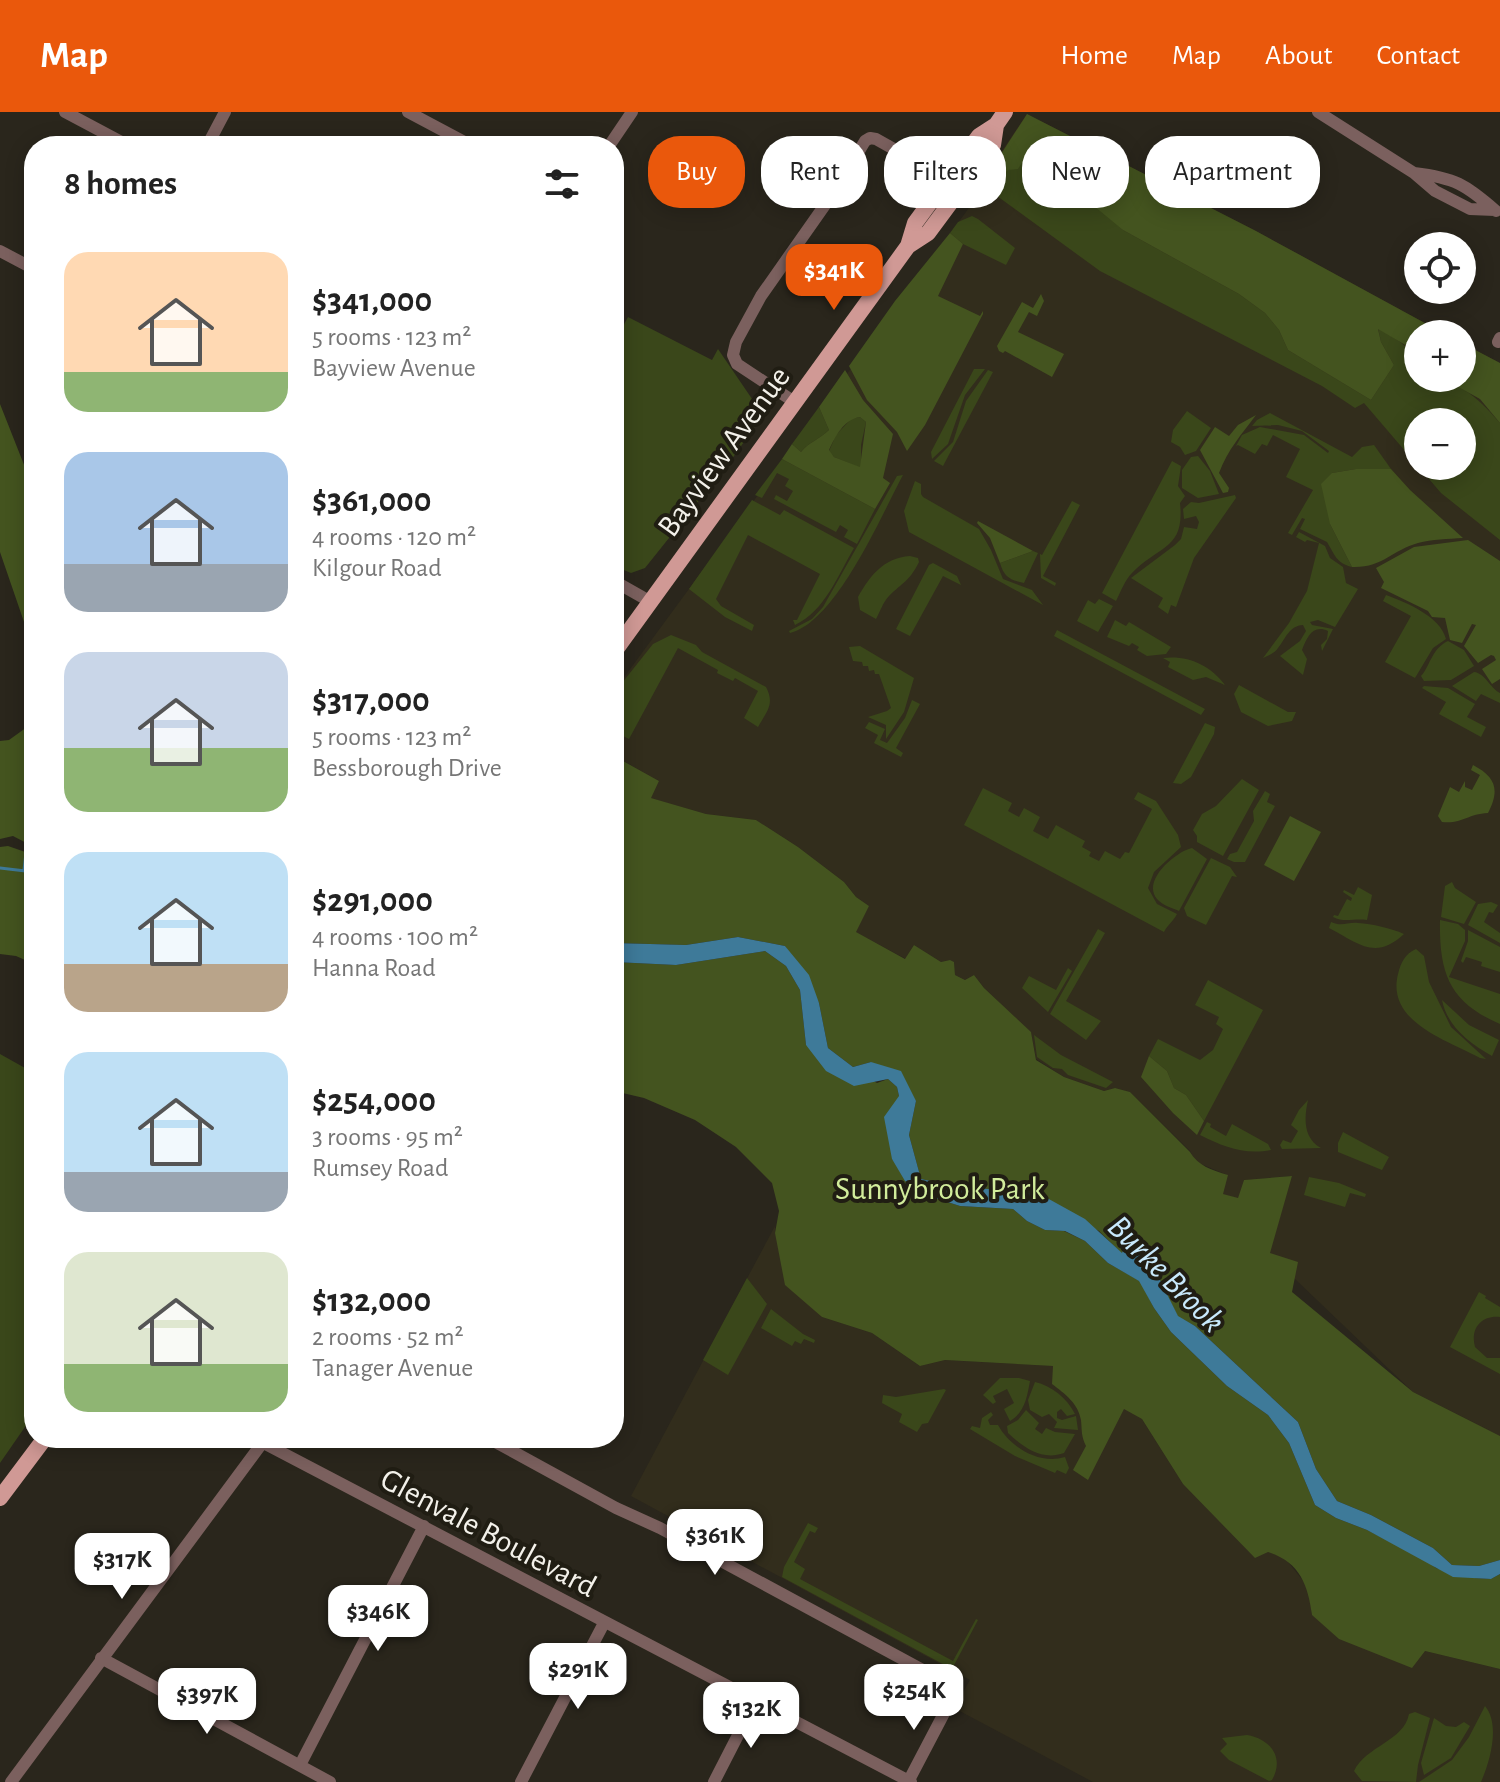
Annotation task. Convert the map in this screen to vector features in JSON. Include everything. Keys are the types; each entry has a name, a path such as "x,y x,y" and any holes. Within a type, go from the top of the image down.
{"main road":[{"name":"Bayview Avenue","path":"979,136 1000,118"},
{"name":"Bayview Avenue","path":"908,246 928,233 993,145 1000,118"},
{"name":"Bayview Avenue","path":"624,638 908,246 915,223 926,208"},
{"path":"0,1498 38,1448"}],"street":[{"path":"65,112 110,136"},
{"path":"212,136 225,112"},
{"path":"408,112 453,136"},
{"path":"616,136 632,112"},
{"path":"1318,112 1414,173 1443,176 1476,191 1497,211"},
{"path":"793,401 737,364 734,349 768,285 839,185 865,141 870,138 884,143"},
{"path":"0,251 24,264"},
{"path":"624,587 651,602"},
{"path":"11,1782 252,1448"},
{"name":"Glenvale Boulevard","path":"273,1448 910,1782"},
{"path":"506,1448 616,1508 687,1542 954,1694 910,1782"},
{"path":"300,1765 424,1526"},
{"path":"521,1782 604,1623"},
{"path":"101,1658 330,1782"},
{"path":"714,1782 755,1702"}],"shaded area":[{"path":"1027,114 1070,136 1022,136 1022,208 1129,208 1129,166 1145,174 1145,208 1211,208 1419,320 1404,320 1404,392 1476,392 1476,350 1500,363 1500,1436 1413,1392 1269,1254 1292,1176 1244,1180 1238,1199 1222,1194 1227,1175 1194,1159 1190,1151 1130,1092 1115,1088 1104,1091 1064,1077 1036,1059 1031,1033 974,975 965,980 955,975 954,962 941,962 914,945 906,959 855,932 869,906 856,897 844,882 798,847 756,820 706,814 650,798 659,781 624,762 624,677 969,208 1006,208 1006,145"},
{"path":"775,1226 775,1233 822,1317 872,1333 920,1366 945,1360 1054,1366 1142,1419 1183,1484 1206,1506 1268,1552 1284,1557 1308,1587 1312,1615 1425,1651 1500,1669 1500,1782 1093,1782 954,1708 970,1680 631,1496"}],"green space":[{"path":"1027,114 1070,136 1022,136 1022,163 1018,169 1006,172 1006,146"},
{"path":"1022,162 1022,208 1107,208 1123,230 1239,294 1265,313 1279,330 1288,350 1371,400 1394,365 1381,342 1378,328 1404,345 1404,392 1467,392 1474,396 1500,423 1500,540 1441,493 1430,480 1476,480 1476,408 1404,408 1404,450 1364,403 1355,408 1322,386 1100,271 1006,203 1006,171"},
{"path":"1129,166 1145,174 1145,208 1211,208 1419,320 1404,320 1404,344 1378,329 1381,342 1394,365 1371,400 1288,350 1279,330 1265,313 1239,294 1123,230 1096,208 1129,208"},
{"path":"972,216 1015,248 1006,265 963,244 950,233 958,222"},
{"path":"950,233 963,244 938,296 980,316 983,311 983,314 925,425 907,451 897,432 867,400 849,366 895,301"},
{"path":"1041,294 1044,301 1037,316 1029,312 1018,332 1064,354 1052,377 1005,351 999,351 997,346 1022,302 1033,308"},
{"path":"628,317 712,360 718,349 763,415 645,568 631,573 624,570 624,324"},
{"path":"1476,350 1500,363 1500,423 1480,399 1467,392 1476,392"},
{"path":"974,369 985,369 965,395 948,444 932,459 931,452"},
{"path":"845,370 863,400 893,434 883,478 890,483 875,509 782,459 792,444 801,452 829,430 819,407","holes":["860,417 866,422 860,467 834,457 829,450 845,425"]},
{"path":"988,370 993,372 943,466 934,461 953,442 966,401"},
{"path":"0,404 24,465 24,622 0,552"},
{"path":"819,407 829,430 801,452 792,444"},
{"path":"1187,411 1211,428 1196,451 1185,455 1180,447 1171,442 1173,430"},
{"path":"1270,413 1352,457 1362,447 1374,445 1391,469 1332,473 1330,524 1352,567 1339,561 1327,542 1300,529 1305,519 1302,518 1292,535 1288,533 1313,490 1286,477 1300,449 1273,435 1267,446 1262,444 1255,454 1236,446 1242,435 1260,427 1304,435 1328,453 1302,431 1278,425 1252,426"},
{"path":"1256,415 1219,473 1229,488 1228,492 1223,493 1200,450 1215,427 1229,436 1238,425"},
{"path":"860,417 866,422 861,445 861,468 834,457 829,451 836,435 852,418"},
{"path":"1198,456 1210,471 1219,494 1198,498 1182,488 1182,470 1191,457"},
{"path":"782,459 875,509 857,544 844,537 848,530 840,525 836,532 774,499 776,495 787,501 793,491 785,486 789,479 777,473 762,498 755,495"},
{"path":"1172,461 1181,466 1178,486 1185,496 1180,503 1178,530 1168,545 1130,576 1116,601 1102,593"},
{"path":"1391,469 1463,538 1418,543 1372,565 1352,567 1330,524 1321,484 1332,473"},
{"path":"903,475 870,540 840,589 807,625 790,633 812,619 823,607 897,476"},
{"path":"915,481 921,484 923,497 979,529 1003,579 1032,590 1043,605 909,532 904,511"},
{"path":"1235,495 1236,498 1194,558 1176,607 1171,605 1168,614 1158,607 1163,598 1131,578 1175,545 1181,539 1184,527 1197,529 1199,522 1196,516 1184,519 1183,509 1191,502"},
{"path":"752,500 780,515 784,510 854,548 823,602 795,625 793,620 797,620 820,574 748,535 716,599 721,606 754,625 752,631 725,617 689,589"},
{"path":"1072,501 1080,505 1043,576 1056,583 1055,586 1041,578 1040,554"},
{"path":"978,521 1033,551 1000,563 990,538"},
{"path":"1299,532 1325,546 1330,558 1343,567 1346,583 1358,589 1335,627 1318,620 1310,622 1333,629 1322,651 1321,645 1327,639 1328,631 1318,629 1308,636 1302,650 1307,659 1303,675 1280,656 1300,641 1306,631 1303,625 1291,630 1277,650 1263,658 1289,623 1307,591 1319,543 1305,542 1296,537"},
{"path":"1468,540 1500,561 1500,679 1492,684 1482,669 1496,660 1494,656 1478,663 1464,646 1476,625 1472,624 1462,643 1450,640 1445,618 1432,617 1428,611 1381,588 1384,582 1376,568 1414,547"},
{"path":"1033,551 1038,553 1024,583 1011,579 1003,572 1000,563"},
{"path":"910,556 918,558 919,562 909,578 887,598 876,619 860,610 858,597 873,575 892,560"},
{"path":"933,563 957,576 961,585 943,576 910,636 896,629 929,565"},
{"path":"1386,595 1430,617 1446,639 1433,648 1415,678 1385,662 1411,616 1383,601"},
{"path":"1099,599 1113,606 1098,632 1077,621 1088,600 1095,604"},
{"path":"1115,620 1126,626 1129,622 1171,647 1166,654 1147,656 1132,643 1129,646 1107,637"},
{"path":"1057,630 1205,709 1201,715 1054,636"},
{"path":"671,635 696,645 702,652 766,687 770,703 758,727 744,718 758,691 735,678 733,681 717,673 718,670 678,648 629,739 624,736 624,680 653,644"},
{"path":"1448,641 1464,650 1474,666 1451,680 1424,681 1421,676 1434,653"},
{"path":"860,646 914,678 904,712 886,739 886,725 868,717 891,708 879,674 869,671 862,662 853,661 849,647"},
{"path":"1163,658 1181,658 1198,663 1225,685 1206,677 1193,680 1168,667 1170,662"},
{"path":"1474,672 1500,693 1500,703 1481,694 1476,701 1452,686"},
{"path":"1239,685 1288,712 1296,712 1292,721 1268,726 1241,712 1234,694"},
{"path":"1422,688 1448,688 1475,704 1467,717 1486,727 1481,737 1439,714 1446,702"},
{"path":"912,700 920,704 896,748 903,753 901,757 874,743 878,735 865,728 869,722 885,729 880,740 887,743 905,718"},
{"path":"1205,723 1215,727 1214,734 1191,777 1181,784 1173,783"},
{"path":"24,729 24,842 13,836 0,839 0,741 9,740"},
{"path":"624,762 659,781 651,798 706,814 756,820 798,847 844,882 856,897 869,906 856,932 905,959 914,945 941,962 954,962 955,975 965,980 974,975 1031,1032 1036,1060 1064,1077 1104,1091 1115,1088 1130,1092 1197,1161 1228,1175 1223,1194 1238,1198 1244,1180 1292,1176 1270,1253 1298,1262 1292,1292 1413,1392 1500,1436 1500,1560 1479,1566 1452,1565 1433,1548 1337,1501 1316,1469 1298,1422 1195,1326 1178,1317 1149,1258 1122,1254 1099,1231 1017,1190 965,1188 921,1179 909,1135 916,1101 871,1062 853,1067 828,1048 819,1003 785,946 738,937 686,945 624,943"},
{"path":"1473,765 1487,774 1494,785 1494,797 1488,813 1455,822 1442,822 1438,816 1450,787 1459,792 1465,781 1465,787 1472,790 1480,775 1471,770"},
{"path":"1242,779 1259,790 1223,856 1197,842 1193,830 1202,814 1216,806"},
{"path":"983,788 1012,803 1008,811 1019,817 1024,808 1040,817 1033,831 1048,839 1056,825 1085,841 1082,847 1091,852 1089,856 1099,861 1105,851 1120,859 1125,852 1129,853 1152,809 1134,799 1138,792 1156,801 1178,835 1181,847 1154,872 1148,888 1157,904 1177,914 1164,932 964,825"},
{"path":"1265,791 1270,794 1267,802 1275,806 1245,862 1227,859 1237,852 1254,821 1253,811"},
{"path":"1290,816 1321,832 1294,881 1264,865"},
{"path":"8,846 24,852 24,960 0,954 0,847"},
{"path":"1192,848 1207,859 1179,911 1157,899 1153,891 1154,883 1170,860"},
{"path":"1211,858 1230,867 1237,877 1232,876 1206,925 1187,916 1184,908"},
{"path":"1452,882 1455,888 1476,902 1464,924 1441,917 1445,886"},
{"path":"1358,887 1372,895 1367,920 1333,917 1338,916 1347,899 1351,901 1352,898 1344,890 1354,895"},
{"path":"1491,902 1498,905 1493,913 1489,912 1484,922 1500,933 1500,943 1468,925 1478,904"},
{"path":"1440,920 1458,924 1465,930 1465,941 1449,977 1500,994 1500,1024 1469,1006 1450,984 1442,956"},
{"path":"1331,922 1369,924 1404,934 1384,947 1366,947 1329,928"},
{"path":"1098,929 1105,933 1066,1001 1101,1021 1086,1040 1050,1014"},
{"path":"1468,930 1500,947 1500,972 1466,957 1463,963 1461,961 1468,941"},
{"path":"1416,949 1424,956 1429,982 1451,1027 1486,1059 1436,1036 1410,1017 1401,1005 1397,991 1398,974 1404,959"},
{"path":"765,951 786,966 800,990 806,1045 877,1083 888,1079 897,1087 899,1096 892,1159 935,1198 960,1206 1013,1209 1045,1230 1064,1231 1085,1241 1108,1263 1140,1281 1171,1332 1227,1386 1268,1415 1289,1443 1315,1505 1426,1560 1436,1568 1474,1578 1491,1579 1500,1574 1500,1669 1425,1651 1412,1668 1339,1639 1312,1615 1305,1585 1295,1568 1268,1552 1255,1558 1183,1484 1142,1419 1124,1409 1088,1480 1073,1470 1086,1446 1081,1420 1074,1404 1052,1384 1053,1366 945,1360 920,1366 872,1333 822,1317 785,1285 775,1233 779,1211 772,1183 736,1147 695,1120 644,1098 624,1093 624,962 676,965"},
{"path":"1068,968 1072,971 1048,1012 1022,988 1029,976 1056,990"},
{"path":"1208,980 1263,1010 1204,1121 1186,1095 1174,1088 1167,1071 1149,1056 1158,1039 1200,1060 1213,1050 1223,1029 1216,1024 1219,1017 1195,1005"},
{"path":"1442,1000 1469,1025 1499,1040 1492,1056 1460,1033 1449,1018"},
{"path":"1034,1035 1061,1055 1113,1082 1106,1088 1053,1068 1037,1057"},
{"path":"0,1054 24,1067 24,1428 0,1463"},
{"path":"1149,1056 1167,1071 1174,1088 1186,1095 1204,1121 1197,1135 1141,1077"},
{"path":"1308,1100 1306,1127 1311,1139 1321,1148 1282,1149 1280,1145 1283,1140 1291,1143 1298,1131 1291,1125"},
{"path":"1207,1122 1226,1136 1232,1124 1268,1144 1271,1150 1243,1151 1217,1143 1200,1135"},
{"path":"1343,1132 1389,1157 1382,1170 1338,1152"},
{"path":"1309,1177 1339,1183 1366,1194 1365,1197 1350,1193 1345,1207 1304,1195"},
{"path":"747,1278 767,1304 728,1375 703,1360"},
{"path":"1479,1292 1500,1307 1500,1317 1487,1318 1478,1324 1474,1334 1475,1347 1487,1358 1500,1358 1500,1374 1450,1347"},
{"path":"771,1309 815,1340 814,1343 804,1339 801,1344 795,1341 792,1346 761,1328"},
{"path":"1000,1378 1030,1381 1022,1409 1010,1421 1004,1409 1014,1403 1007,1389 993,1396 996,1402 993,1404 983,1395"},
{"path":"1035,1382 1053,1390 1068,1403 1075,1414 1067,1416 1061,1409 1057,1412 1057,1418 1062,1420 1076,1416 1078,1430 1054,1428 1057,1422 1049,1414 1042,1417 1030,1410 1028,1400"},
{"path":"944,1389 928,1423 922,1424 917,1432 899,1422 902,1414 882,1403 883,1395 896,1397"},
{"path":"1026,1410 1039,1423 1035,1429 1042,1434 1046,1428 1075,1434 1064,1453 1048,1455 1034,1452 1008,1433 1007,1426 1018,1420"},
{"path":"991,1412 990,1425 998,1425 1010,1440 1026,1452 1045,1458 1065,1457 1069,1468 1066,1474 1057,1470 1055,1473 1015,1456 970,1429 972,1426 980,1428 982,1418"},
{"path":"808,1523 818,1528 815,1533 810,1531 794,1562 805,1569 800,1579 953,1661 978,1620 952,1669 782,1577 784,1567"},
{"path":"1485,1706 1490,1713 1493,1732 1491,1753 1481,1782 1419,1782 1452,1760 1469,1737"},
{"path":"1415,1712 1430,1718 1416,1782 1362,1781 1354,1771 1360,1762 1400,1731 1409,1714"},
{"path":"1434,1718 1446,1726 1456,1727 1464,1722 1470,1726 1451,1758 1424,1775 1421,1763"},
{"path":"1247,1735 1262,1740 1273,1750 1277,1764 1272,1780 1229,1760 1220,1751 1227,1744 1222,1738"}],"water":[{"path":"738,937 785,946 809,975 819,1003 828,1048 853,1067 871,1062 901,1071 916,1101 909,1135 921,1179 965,1188 1017,1190 1047,1198 1085,1219 1122,1253 1125,1245 1133,1245 1149,1258 1178,1316 1195,1326 1298,1422 1316,1469 1337,1501 1433,1548 1452,1565 1479,1566 1500,1560 1500,1574 1491,1579 1453,1577 1315,1505 1289,1443 1268,1415 1227,1386 1171,1332 1139,1281 1108,1263 1085,1241 1065,1231 1045,1230 1013,1209 960,1206 935,1198 905,1181 892,1159 884,1117 899,1096 897,1087 888,1079 854,1086 826,1071 806,1045 800,990 786,966 765,951 676,965 624,962 624,943 686,945"}],"waterway":[{"name":"Burke Brook","path":"0,868 24,871"}],"park label":[{"name":"Sunnybrook Park","path":"940,1188"}]}
